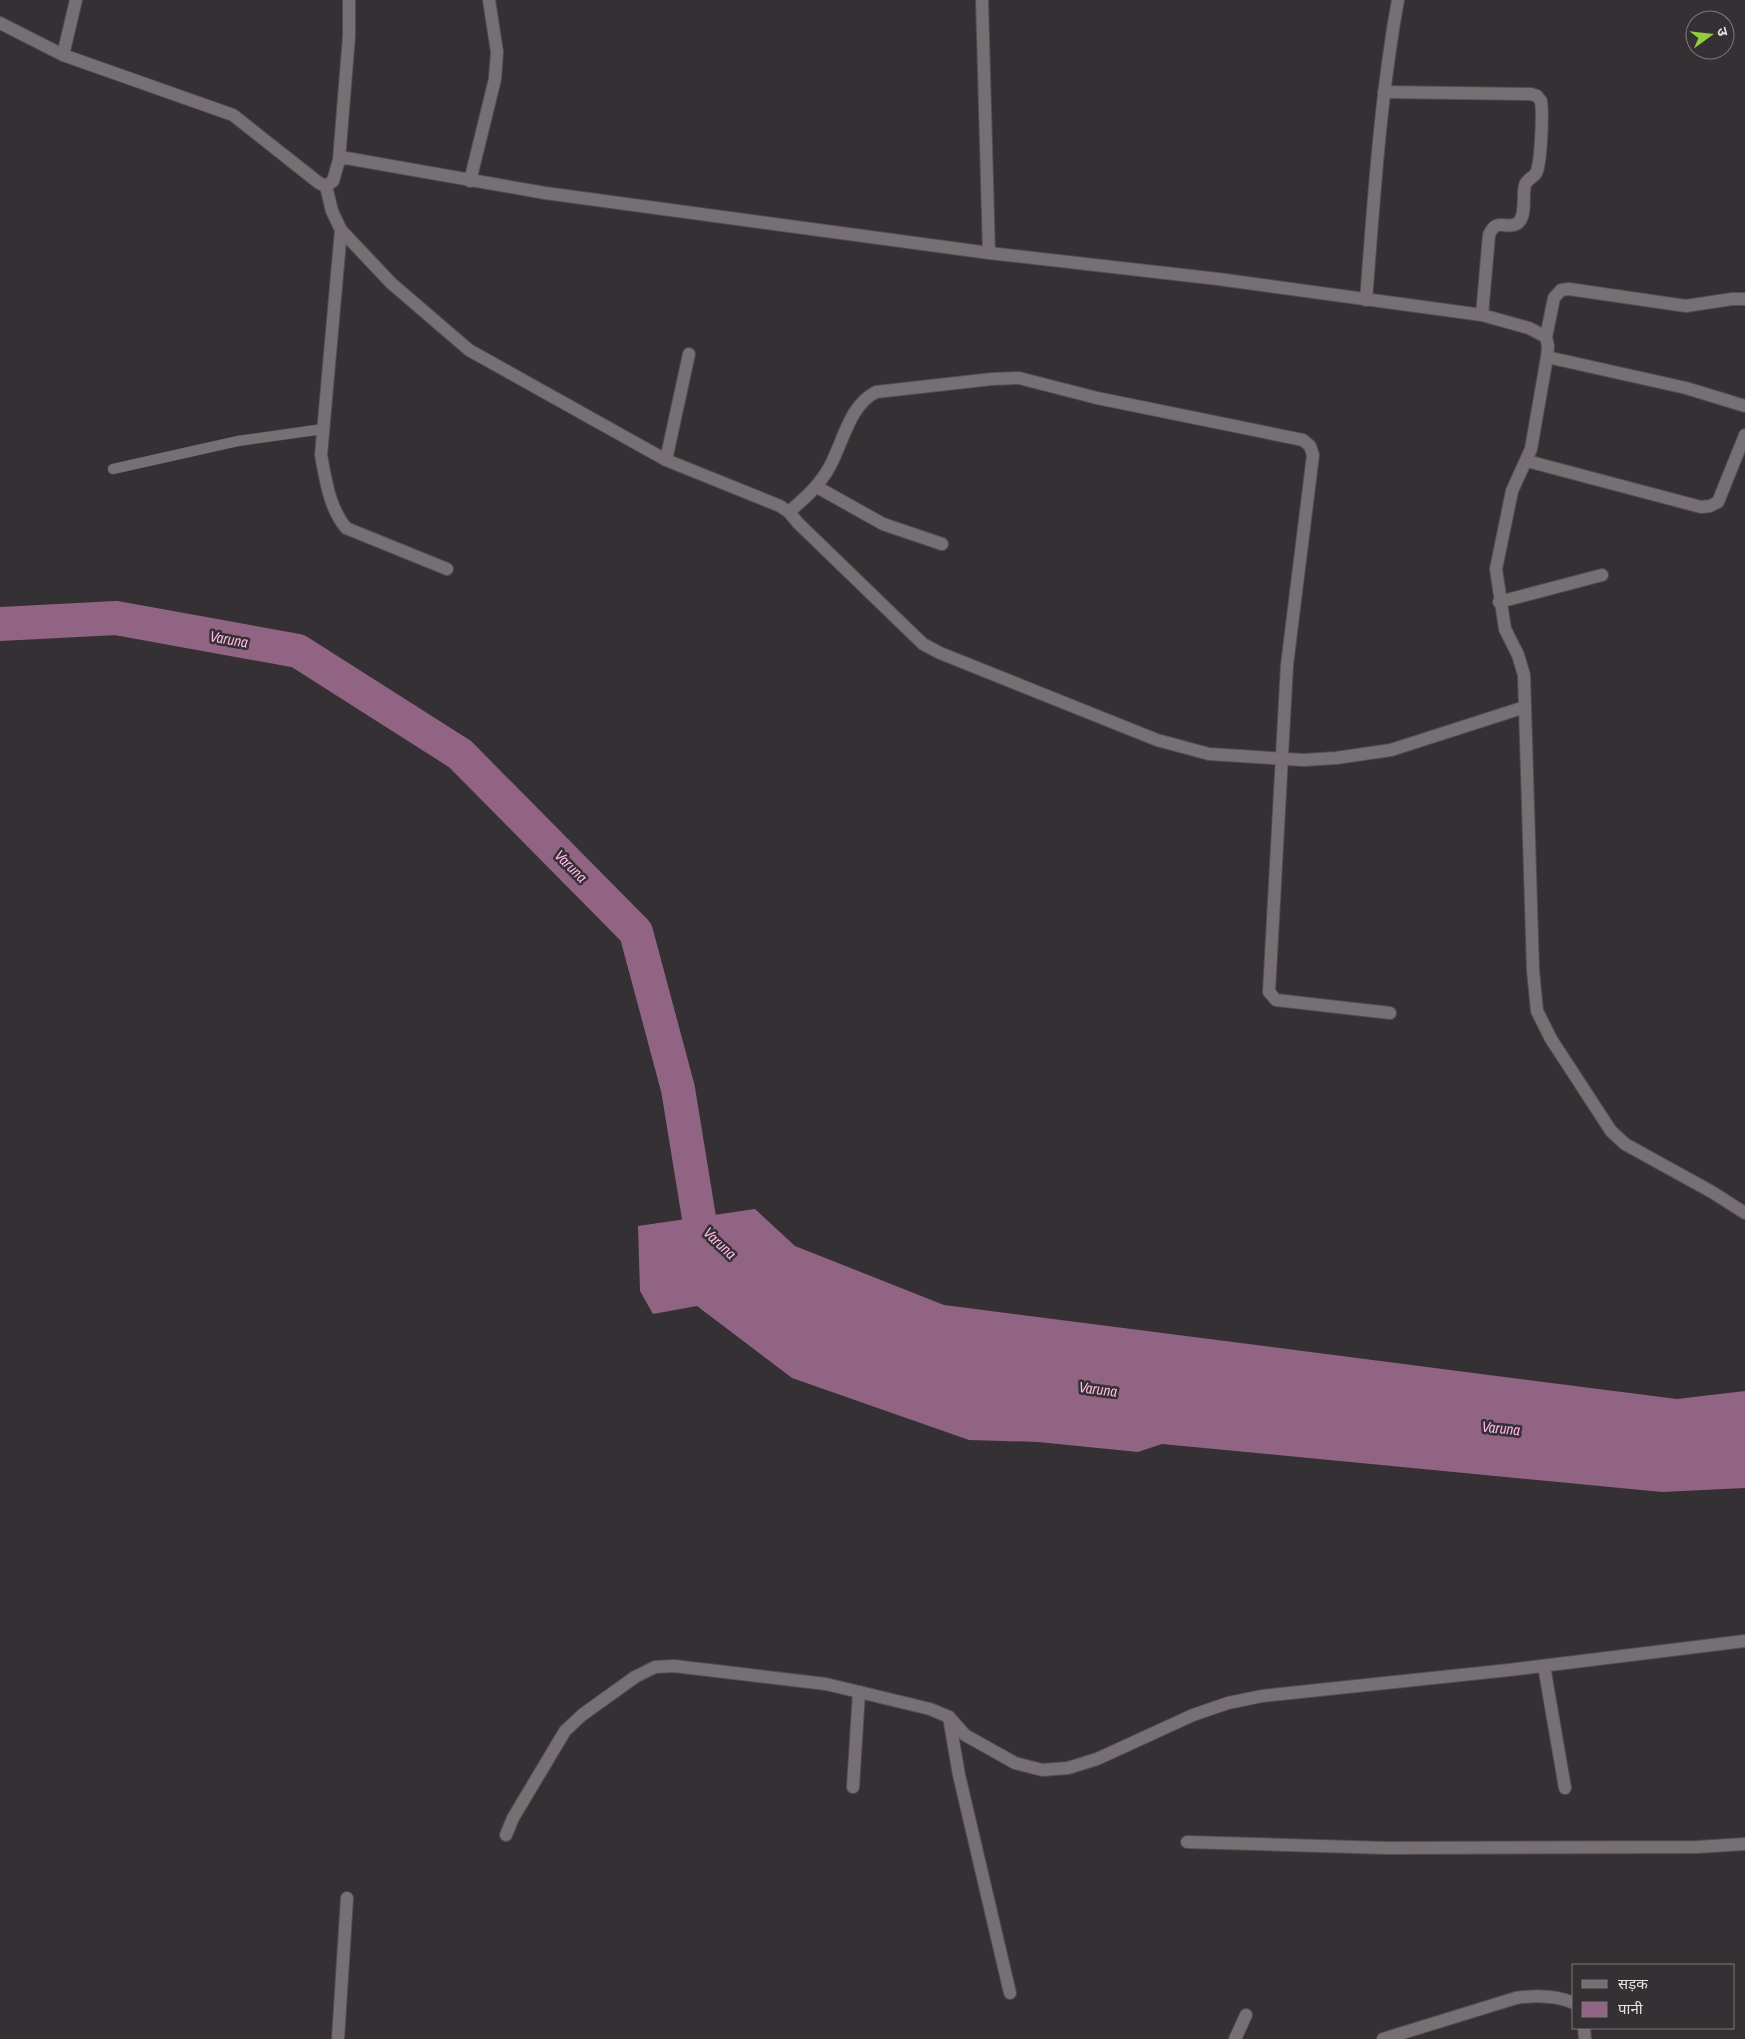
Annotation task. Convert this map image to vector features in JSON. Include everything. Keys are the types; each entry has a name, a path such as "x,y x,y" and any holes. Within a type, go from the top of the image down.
{"street":[{"path":"63,55 76,0"},
{"path":"326,186 333,181 339,160 350,0"},
{"path":"470,181 497,65 489,0"},
{"path":"982,0 989,253"},
{"path":"1366,300 1384,92 1398,0"},
{"path":"0,23 63,55 233,115 319,183 326,186"},
{"path":"1384,92 1531,94 1537,96 1541,101 1538,171 1525,185 1522,216 1518,222 1513,225 1497,224 1488,235 1482,315"},
{"path":"339,160 346,158 470,181 989,253 1218,279 1482,315 1529,328 1546,337"},
{"path":"326,186 332,211 341,230 391,284 469,350 666,460 780,506 789,512 798,523 923,644 940,653 1157,740 1209,754 1281,758 1336,758 1391,750 1525,707"},
{"path":"341,230 321,454 327,487 337,516 346,528 447,569"},
{"path":"1745,299 1732,299 1686,306 1569,289 1561,290 1554,298 1546,337 1548,346 1547,357 1527,460 1512,491 1496,569 1499,602 1505,629 1518,655 1524,675 1533,970 1537,1011 1550,1039 1611,1131 1625,1144 1712,1192 1745,1213"},
{"path":"666,460 689,354"},
{"path":"1547,357 1686,388 1745,406"},
{"path":"789,512 817,487 830,466 857,407 876,392 992,379 1019,378 1115,402 1303,440 1310,446 1313,455 1287,665 1269,992 1276,1000 1390,1013"},
{"path":"1527,460 1701,507 1710,506 1718,502 1745,435"},
{"path":"817,487 883,524 942,544"},
{"path":"1499,602 1602,575"},
{"path":"506,1835 513,1818 565,1731 582,1715 635,1677 655,1666 674,1666 807,1682 860,1692 930,1709 948,1718 965,1735 1015,1762 1042,1770 1060,1769 1096,1759 1193,1715 1228,1703 1262,1696 1544,1666 1745,1640"},
{"path":"1544,1666 1564,1788"},
{"path":"853,1787 860,1692"},
{"path":"948,1718 959,1775 1010,1993"},
{"path":"1187,1842 1387,1848 1659,1847 1745,1844"},
{"path":"338,2039 347,1898"},
{"path":"1383,2039 1516,1998 1536,1995 1572,2003"},
{"path":"1235,2039 1246,2015"}],"lane":[{"path":"113,469 238,441 323,429"}],"water":[{"path":"755,1209 795,1246 944,1305 1677,1399 1745,1391 1745,1488 1662,1492 1162,1444 1138,1452 1038,1442 969,1440 792,1378 697,1306 653,1314 640,1291 638,1226"}],"waterway":[{"name":"Varuna","path":"0,624 116,618 298,651 460,754 636,932 678,1089 700,1224 728,1250"}]}
